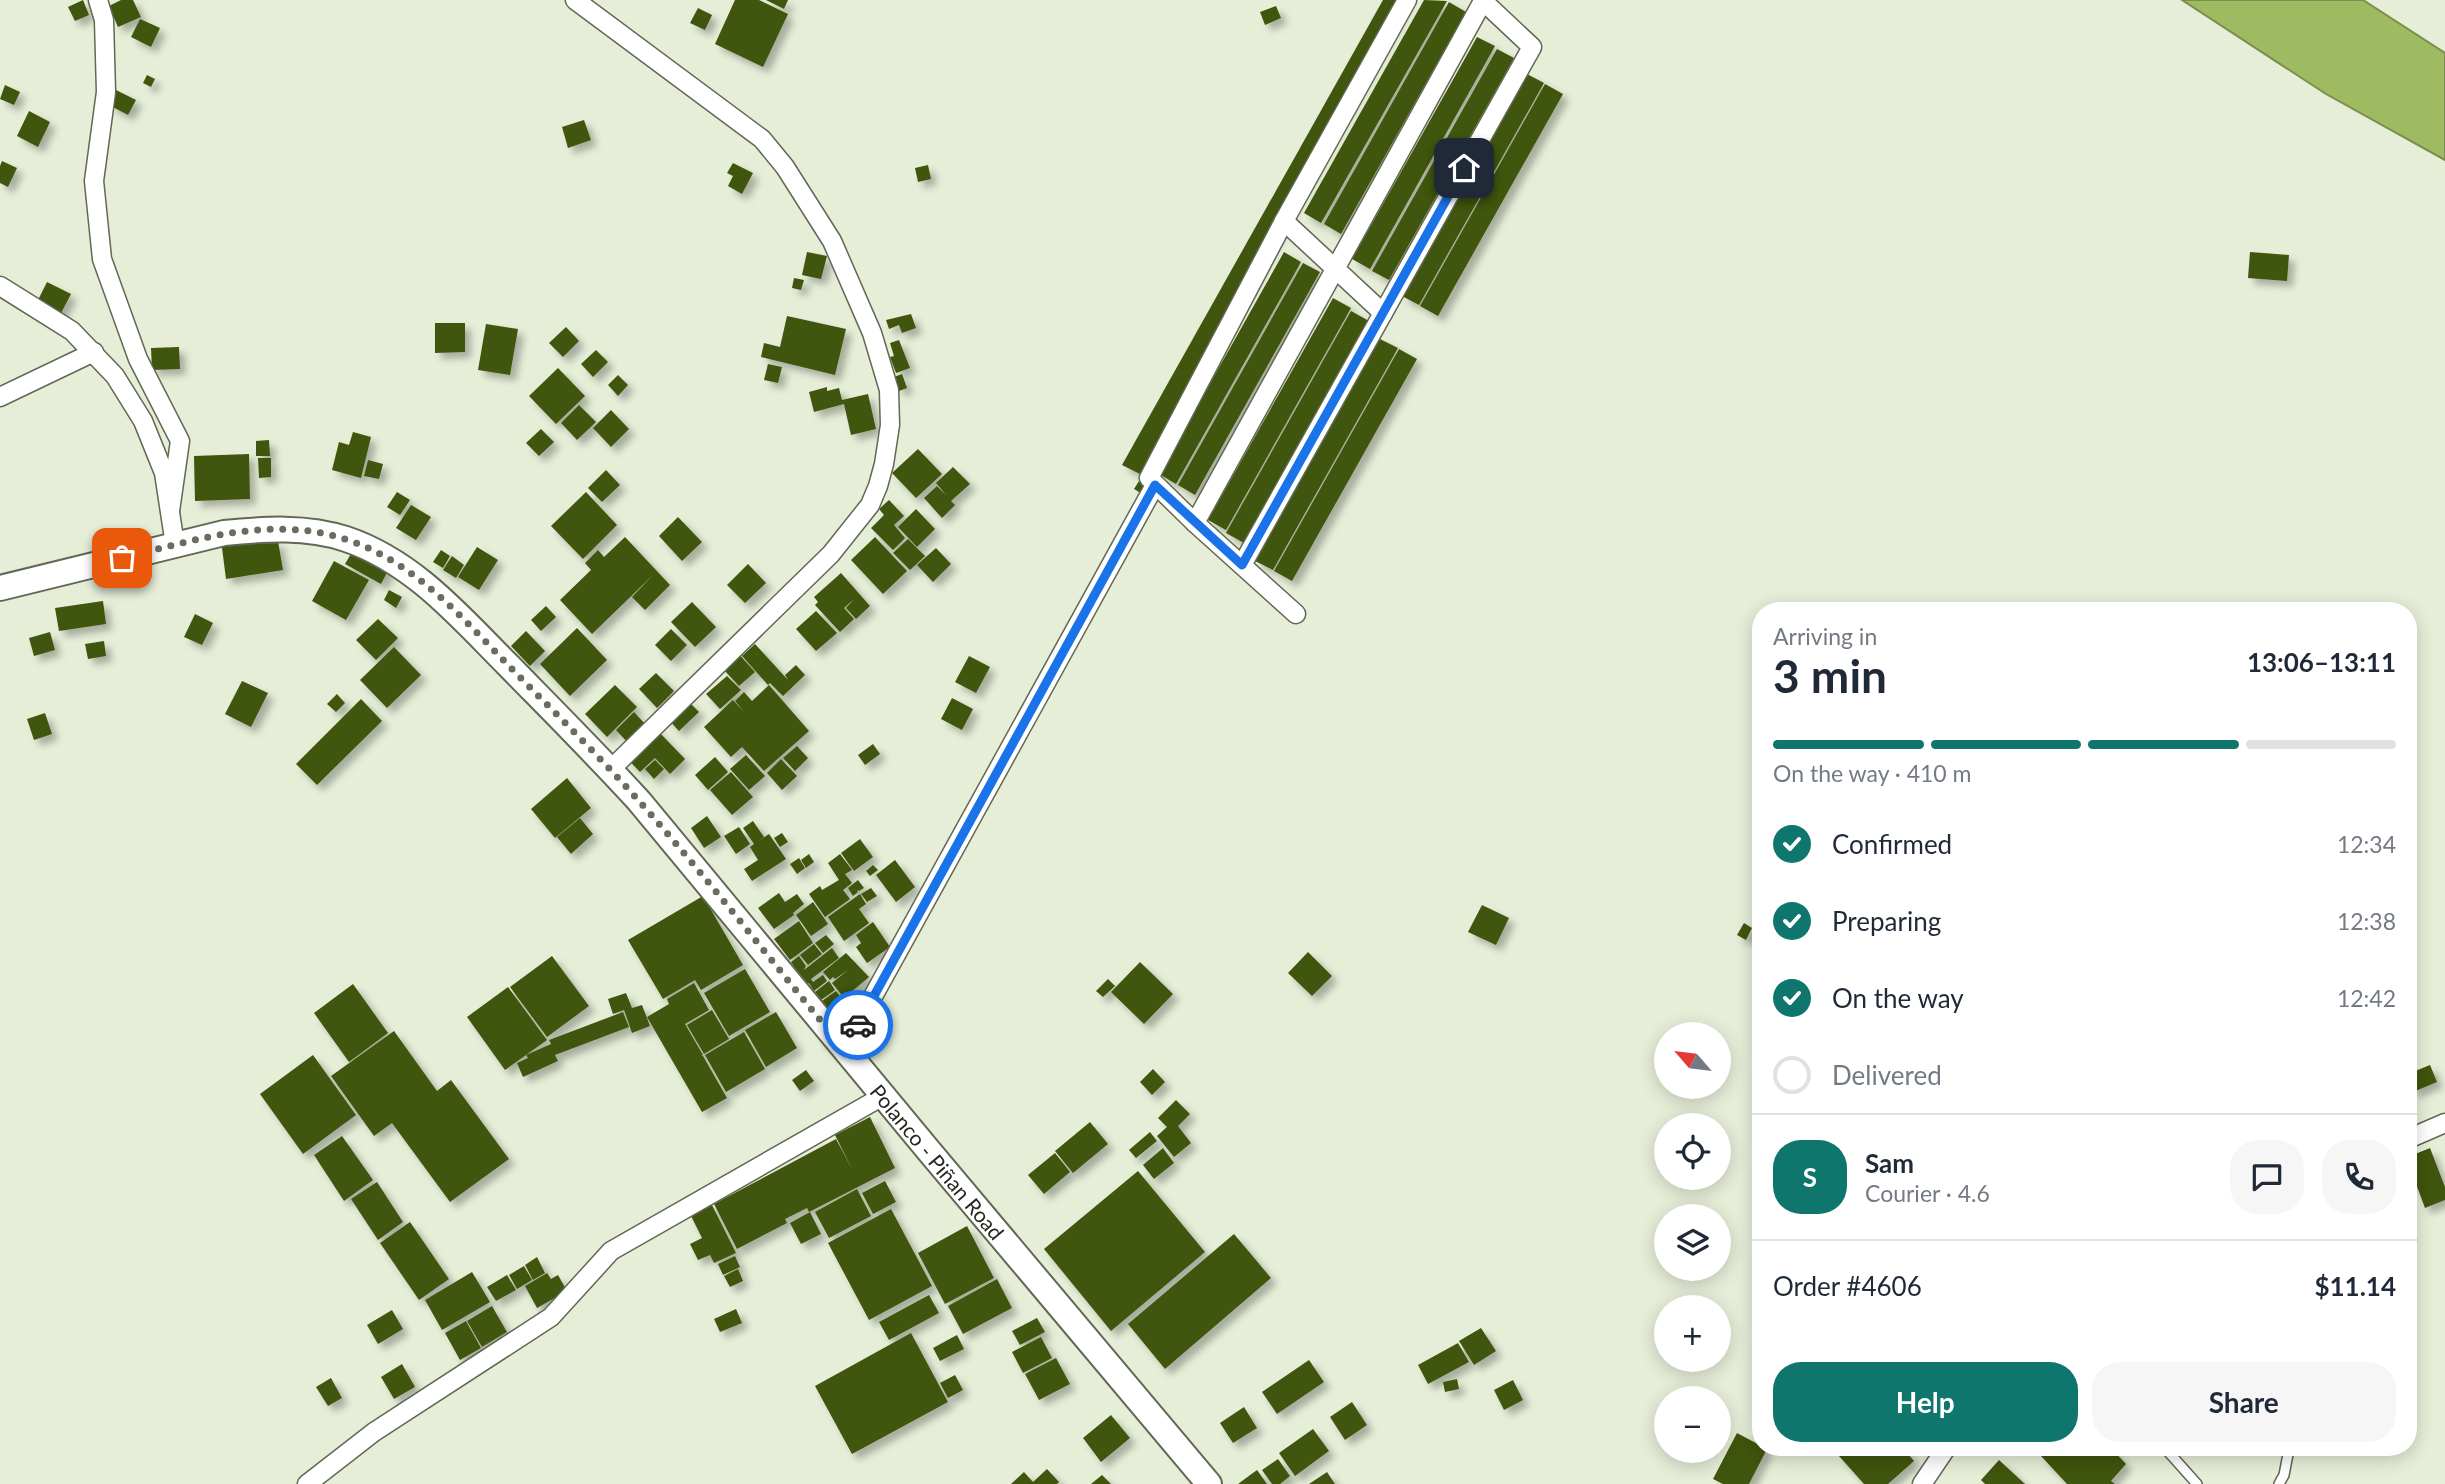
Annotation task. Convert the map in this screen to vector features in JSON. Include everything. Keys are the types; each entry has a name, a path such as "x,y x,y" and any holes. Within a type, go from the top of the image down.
{"main road":[{"name":"Polanco - Piñan Road","path":"0,588 224,533 260,529 304,529 345,538 378,552 415,575 447,604 639,801 1209,1484"}],"street":[{"path":"98,0 104,20 106,92 94,181 102,259 138,359 180,441 170,511"},
{"path":"575,0 727,111 762,139 785,167 832,241 872,333 889,390 888,438 878,486 870,506 831,554 610,769"},
{"path":"1296,614 1149,478 1284,221 1408,0"},
{"path":"1195,523 1483,0 1532,47 1242,565"},
{"path":"1284,221 1383,313"},
{"path":"0,286 72,331 115,376 143,421 164,473 175,545"},
{"path":"0,397 94,352"},
{"path":"844,1049 1155,485"},
{"path":"307,1484 374,1432 551,1317 611,1251 883,1096"},
{"path":"2417,1135 2445,1123"},
{"path":"1922,1484 1941,1456"}],"lane":[{"path":"2172,1456 2197,1484"},
{"path":"2279,1484 2284,1475 2288,1456"},
{"path":"2183,1484 2184,1470"}],"shaded area":[{"path":"2182,0 2363,0 2445,53 2445,160 2326,94"}],"building":[{"path":"83,0 89,15 75,21 68,7"},
{"path":"121,0 133,0 141,17 118,27 109,6"},
{"path":"735,0 759,0 788,14 763,67 715,44"},
{"path":"766,0 788,0 784,9"},
{"path":"1383,0 1406,0 1148,462 1140,474 1122,465"},
{"path":"1424,0 1447,1 1321,223 1304,213"},
{"path":"1449,2 1466,12 1341,234 1324,224"},
{"path":"1276,6 1281,18 1265,25 1260,12"},
{"path":"698,8 712,15 705,30 690,23"},
{"path":"140,19 160,28 151,47 131,37"},
{"path":"1477,37 1495,46 1370,269 1352,259"},
{"path":"1497,49 1514,58 1389,280 1372,271"},
{"path":"1527,74 1544,83 1419,305 1402,296"},
{"path":"147,75 155,79 151,87 143,83"},
{"path":"1545,84 1563,94 1438,316 1420,306"},
{"path":"5,85 20,92 14,105 0,99"},
{"path":"116,90 136,100 128,115 109,105"},
{"path":"29,111 50,122 38,147 17,136"},
{"path":"584,120 591,140 568,148 562,127"},
{"path":"2,161 17,168 8,187 0,183"},
{"path":"733,163 753,173 742,194 728,186 733,176 727,173"},
{"path":"928,165 931,179 918,182 915,168"},
{"path":"807,252 827,256 821,279 802,275"},
{"path":"1284,252 1301,262 1176,484 1159,474"},
{"path":"2250,252 2289,255 2287,281 2248,278"},
{"path":"1303,263 1320,272 1195,495 1178,485"},
{"path":"794,278 804,280 801,290 792,288"},
{"path":"47,282 71,294 59,317 36,304"},
{"path":"1333,298 1351,308 1226,530 1208,520"},
{"path":"1351,311 1369,321 1244,543 1226,533"},
{"path":"911,314 916,328 902,333 899,325 889,329 886,320"},
{"path":"787,316 846,329 835,375 761,357 764,343 780,347"},
{"path":"435,323 465,323 465,352 435,353"},
{"path":"486,324 518,329 510,375 478,370"},
{"path":"566,327 579,341 563,357 549,343"},
{"path":"1380,339 1398,348 1273,570 1255,561"},
{"path":"899,340 910,368 896,373 890,357 894,356 890,343"},
{"path":"179,347 180,369 152,370 151,348"},
{"path":"1399,349 1417,359 1292,581 1274,571"},
{"path":"596,350 608,362 593,377 581,364"},
{"path":"768,364 782,367 778,383 764,380"},
{"path":"558,368 585,396 556,424 529,396"},
{"path":"902,374 907,388 899,391 894,377"},
{"path":"618,375 628,385 618,396 608,385"},
{"path":"827,387 827,391 839,388 842,400 868,394 876,429 851,435 844,404 814,412 809,392"},
{"path":"579,405 596,422 577,440 561,423"},
{"path":"611,410 629,429 611,447 593,428"},
{"path":"541,429 554,442 539,456 526,443"},
{"path":"353,432 371,437 361,478 332,470 339,442 349,445"},
{"path":"269,440 270,456 256,456 256,441"},
{"path":"918,449 942,474 916,498 892,473"},
{"path":"249,454 250,499 195,501 194,456"},
{"path":"258,458 271,458 271,477 259,478"},
{"path":"368,460 383,464 379,479 364,476"},
{"path":"953,467 970,484 951,501 955,505 942,518 924,498 937,486 946,495 936,483"},
{"path":"606,470 620,485 602,502 588,488"},
{"path":"1139,481 1148,487 1144,495 1134,489"},
{"path":"397,492 410,500 400,515 387,507"},
{"path":"586,492 617,525 583,559 551,526"},
{"path":"889,500 904,516 894,525 905,538 893,550 871,528 884,515 879,509"},
{"path":"411,505 431,517 416,540 396,528"},
{"path":"916,509 935,529 917,547 898,527"},
{"path":"678,517 702,542 682,561 659,536"},
{"path":"256,535 257,544 278,541 283,570 226,579 221,540"},
{"path":"625,537 670,585 645,610 632,597 653,575 592,634 560,600 591,570 585,563 598,550 604,557"},
{"path":"875,537 907,571 883,594 851,560"},
{"path":"908,539 925,556 910,570 893,553"},
{"path":"355,547 390,567 381,584 345,564"},
{"path":"477,547 498,560 479,590 458,577"},
{"path":"936,548 951,564 933,582 917,565"},
{"path":"441,550 450,556 443,568 433,562"},
{"path":"452,556 464,565 456,578 443,570"},
{"path":"334,561 369,580 346,620 312,601"},
{"path":"748,564 766,583 745,603 727,585"},
{"path":"841,573 870,606 856,619 846,608 854,599 844,608 854,619 840,632 815,605 818,602 814,597"},
{"path":"389,590 402,597 396,608 384,600"},
{"path":"103,601 106,624 59,631 55,608"},
{"path":"692,602 716,627 695,647 671,622"},
{"path":"546,606 556,617 541,631 531,620"},
{"path":"816,611 837,633 816,651 796,629"},
{"path":"195,614 213,623 202,645 184,637"},
{"path":"378,619 398,638 376,660 356,640"},
{"path":"577,628 607,660 570,696 540,664"},
{"path":"671,629 687,645 671,661 655,645"},
{"path":"526,631 545,651 530,666 511,646"},
{"path":"50,632 55,650 34,656 29,638"},
{"path":"104,641 106,656 88,659 85,644"},
{"path":"755,644 788,680 785,675 796,665 805,675 783,696 770,683 768,685 742,656"},
{"path":"394,647 421,675 387,708 360,680"},
{"path":"739,654 755,672 739,686 723,669"},
{"path":"969,656 990,667 976,693 955,682"},
{"path":"656,673 674,691 657,708 639,689"},
{"path":"727,676 741,690 720,709 706,694"},
{"path":"242,681 268,693 251,727 225,714"},
{"path":"615,685 637,707 607,737 585,714"},
{"path":"769,685 809,731 764,771 742,747 731,757 704,727 733,700 744,712 735,701 744,692 752,701"},
{"path":"337,694 345,703 336,712 327,704"},
{"path":"952,698 973,709 962,730 941,719"},
{"path":"361,699 382,721 317,785 296,764"},
{"path":"686,699 699,712 679,731 666,717"},
{"path":"634,712 646,725 658,731 685,759 670,774 655,758 640,772 621,752 629,744 616,730"},
{"path":"45,713 52,734 34,740 27,719"},
{"path":"873,744 880,754 865,765 858,755"},
{"path":"797,746 808,758 795,771 783,758"},
{"path":"746,755 765,776 749,790 730,769"},
{"path":"715,757 728,772 708,790 695,775"},
{"path":"781,759 797,776 782,790 767,773"},
{"path":"655,760 664,769 654,779 645,769"},
{"path":"731,772 753,797 732,815 710,790"},
{"path":"567,778 591,808 555,838 531,809"},
{"path":"707,816 721,837 704,848 691,828"},
{"path":"580,818 593,834 571,854 557,837"},
{"path":"753,821 764,837 757,842 769,834 786,859 752,881 744,869 758,860 750,847 754,844 743,828"},
{"path":"739,827 750,844 736,854 724,836"},
{"path":"782,833 788,842 780,847 774,838"},
{"path":"860,839 873,857 854,871 841,853"},
{"path":"809,854 814,862 806,868 801,860"},
{"path":"840,854 852,870 845,874 852,883 843,890 850,899 825,917 809,894 820,886 822,890 839,880 828,863"},
{"path":"799,858 805,868 797,874 790,864"},
{"path":"895,860 915,887 896,902 876,875"},
{"path":"873,865 878,870 870,876 866,871"},
{"path":"858,880 864,888 857,890 853,896 848,888"},
{"path":"871,888 877,896 867,902 861,894"},
{"path":"779,893 785,902 797,894 804,904 774,929 758,908"},
{"path":"860,894 866,904 859,909 869,923 844,941 828,917"},
{"path":"703,896 743,965 701,990 695,980 663,999 628,940"},
{"path":"813,902 828,924 811,936 796,915"},
{"path":"1482,905 1509,918 1496,945 1468,932"},
{"path":"799,921 813,943 790,960 774,939"},
{"path":"873,922 890,947 867,963 856,947 861,943 856,935"},
{"path":"1744,923 1752,928 1746,940 1737,935"},
{"path":"826,935 834,944 823,953 815,943"},
{"path":"814,944 822,954 808,965 800,955"},
{"path":"832,948 839,958 811,979 813,982 823,975 827,981 814,991 809,983 806,985 791,962 799,956 806,966 804,970"},
{"path":"1308,952 1332,976 1312,996 1288,973"},
{"path":"846,953 869,977 844,998 832,983 848,970 830,980 823,972"},
{"path":"552,956 589,1006 547,1037 510,987"},
{"path":"1140,962 1173,994 1144,1024 1111,992"},
{"path":"745,969 770,1012 729,1036 704,993"},
{"path":"1108,979 1115,986 1103,997 1096,991"},
{"path":"829,981 835,990 821,1000 815,992"},
{"path":"694,983 709,1010 685,1024 727,1098 702,1112 647,1017 669,1004 667,999"},
{"path":"353,984 388,1033 349,1062 314,1013"},
{"path":"508,987 547,1040 505,1070 467,1017"},
{"path":"836,991 843,1000 829,1011 822,1001"},
{"path":"626,993 632,1008 642,1005 650,1026 632,1033 624,1010 613,1014 608,999"},
{"path":"850,996 860,1009 844,1021 834,1009"},
{"path":"712,1010 729,1039 704,1054 687,1025"},
{"path":"623,1012 629,1027 555,1055 558,1061 523,1077 517,1063 528,1058 526,1055 551,1044 549,1040"},
{"path":"776,1012 797,1048 766,1067 745,1030"},
{"path":"394,1031 437,1091 451,1080 509,1159 450,1202 392,1123 374,1136 331,1076"},
{"path":"744,1032 765,1069 726,1092 705,1055"},
{"path":"313,1055 356,1115 303,1154 260,1094"},
{"path":"2430,1065 2437,1082 2417,1090 2417,1070"},
{"path":"1153,1069 1165,1082 1152,1095 1140,1082"},
{"path":"806,1070 814,1081 800,1091 792,1080"},
{"path":"1176,1100 1190,1114 1178,1126 1191,1143 1174,1157 1157,1136 1167,1127 1158,1118"},
{"path":"870,1117 895,1168 809,1212 807,1208 785,1219 787,1223 737,1249 714,1204 836,1139 853,1171 835,1135"},
{"path":"1090,1122 1108,1144 1073,1173 1055,1151"},
{"path":"1150,1132 1157,1141 1136,1158 1129,1150"},
{"path":"342,1136 373,1180 344,1201 314,1155"},
{"path":"1163,1148 1174,1163 1154,1179 1143,1165"},
{"path":"2430,1148 2445,1187 2445,1200 2425,1208 2417,1186 2417,1153"},
{"path":"1055,1153 1070,1172 1044,1194 1028,1175"},
{"path":"1138,1171 1205,1252 1111,1331 1044,1249"},
{"path":"885,1181 896,1202 873,1214 862,1193"},
{"path":"377,1182 403,1222 378,1240 351,1199"},
{"path":"857,1189 871,1216 829,1238 815,1212"},
{"path":"711,1203 736,1253 714,1263 710,1255 698,1260 690,1244 702,1238 690,1214"},
{"path":"891,1209 932,1286 869,1320 828,1243"},
{"path":"810,1212 821,1234 801,1244 790,1223"},
{"path":"410,1222 449,1279 419,1300 380,1243"},
{"path":"967,1226 994,1278 945,1304 918,1253"},
{"path":"1234,1234 1271,1278 1165,1369 1128,1324"},
{"path":"735,1256 740,1267 723,1275 718,1264"},
{"path":"537,1257 545,1273 533,1280 525,1265"},
{"path":"524,1266 532,1280 517,1289 509,1275"},
{"path":"738,1269 743,1281 730,1287 724,1276"},
{"path":"472,1272 490,1302 442,1330 425,1300"},
{"path":"547,1273 551,1279 558,1275 567,1291 537,1308 525,1286"},
{"path":"507,1275 516,1290 496,1301 487,1287"},
{"path":"997,1279 1012,1308 963,1334 948,1306"},
{"path":"929,1295 939,1313 889,1340 879,1322"},
{"path":"492,1306 507,1332 482,1347 467,1321"},
{"path":"736,1309 742,1323 720,1332 714,1319"},
{"path":"392,1310 403,1329 378,1344 367,1325"},
{"path":"1037,1318 1045,1332 1020,1345 1012,1331"},
{"path":"466,1321 481,1348 460,1360 445,1333"},
{"path":"1481,1328 1496,1351 1474,1365 1459,1341"},
{"path":"911,1333 948,1402 852,1454 815,1386"},
{"path":"957,1335 964,1349 940,1361 933,1348"},
{"path":"1041,1337 1052,1358 1023,1373 1012,1352"},
{"path":"1458,1343 1469,1362 1428,1384 1418,1365"},
{"path":"1056,1358 1070,1384 1039,1400 1025,1374"},
{"path":"1309,1360 1324,1382 1277,1414 1262,1392"},
{"path":"402,1364 415,1387 394,1399 381,1377"},
{"path":"955,1375 963,1390 948,1398 940,1383"},
{"path":"331,1378 342,1398 328,1406 316,1387"},
{"path":"1457,1379 1459,1389 1445,1392 1443,1382"},
{"path":"1513,1380 1523,1400 1504,1410 1494,1390"},
{"path":"1352,1402 1367,1425 1345,1440 1330,1417"},
{"path":"1244,1407 1257,1428 1233,1443 1220,1423"},
{"path":"1111,1415 1130,1438 1101,1462 1083,1438"},
{"path":"1313,1429 1329,1451 1295,1476 1279,1453"},
{"path":"1737,1433 1752,1441 1752,1456 1763,1456 1749,1484 1723,1484 1713,1479 1721,1463 1731,1463 1731,1444"},
{"path":"1839,1456 1910,1456 1914,1461 1888,1484 1864,1484"},
{"path":"2041,1456 2118,1456 2126,1464 2111,1481 2115,1484 2067,1484"},
{"path":"1278,1459 1290,1476 1280,1484 1272,1484 1262,1470"},
{"path":"1999,1460 2025,1484 1985,1484 1981,1480"},
{"path":"1047,1469 1059,1482 1057,1484 1011,1484 1024,1472 1033,1482"},
{"path":"1257,1470 1267,1484 1238,1484"},
{"path":"1327,1472 1335,1484 1309,1484"},
{"path":"1102,1475 1111,1484 1091,1484"}],"way so far":[{"path":"122,558 224,533 260,529 304,529 345,538 378,552 415,575 593,751 639,801 844,1049 858,1025"}],"route":[{"path":"858,1025 1155,485 1242,565 1464,168"}]}
